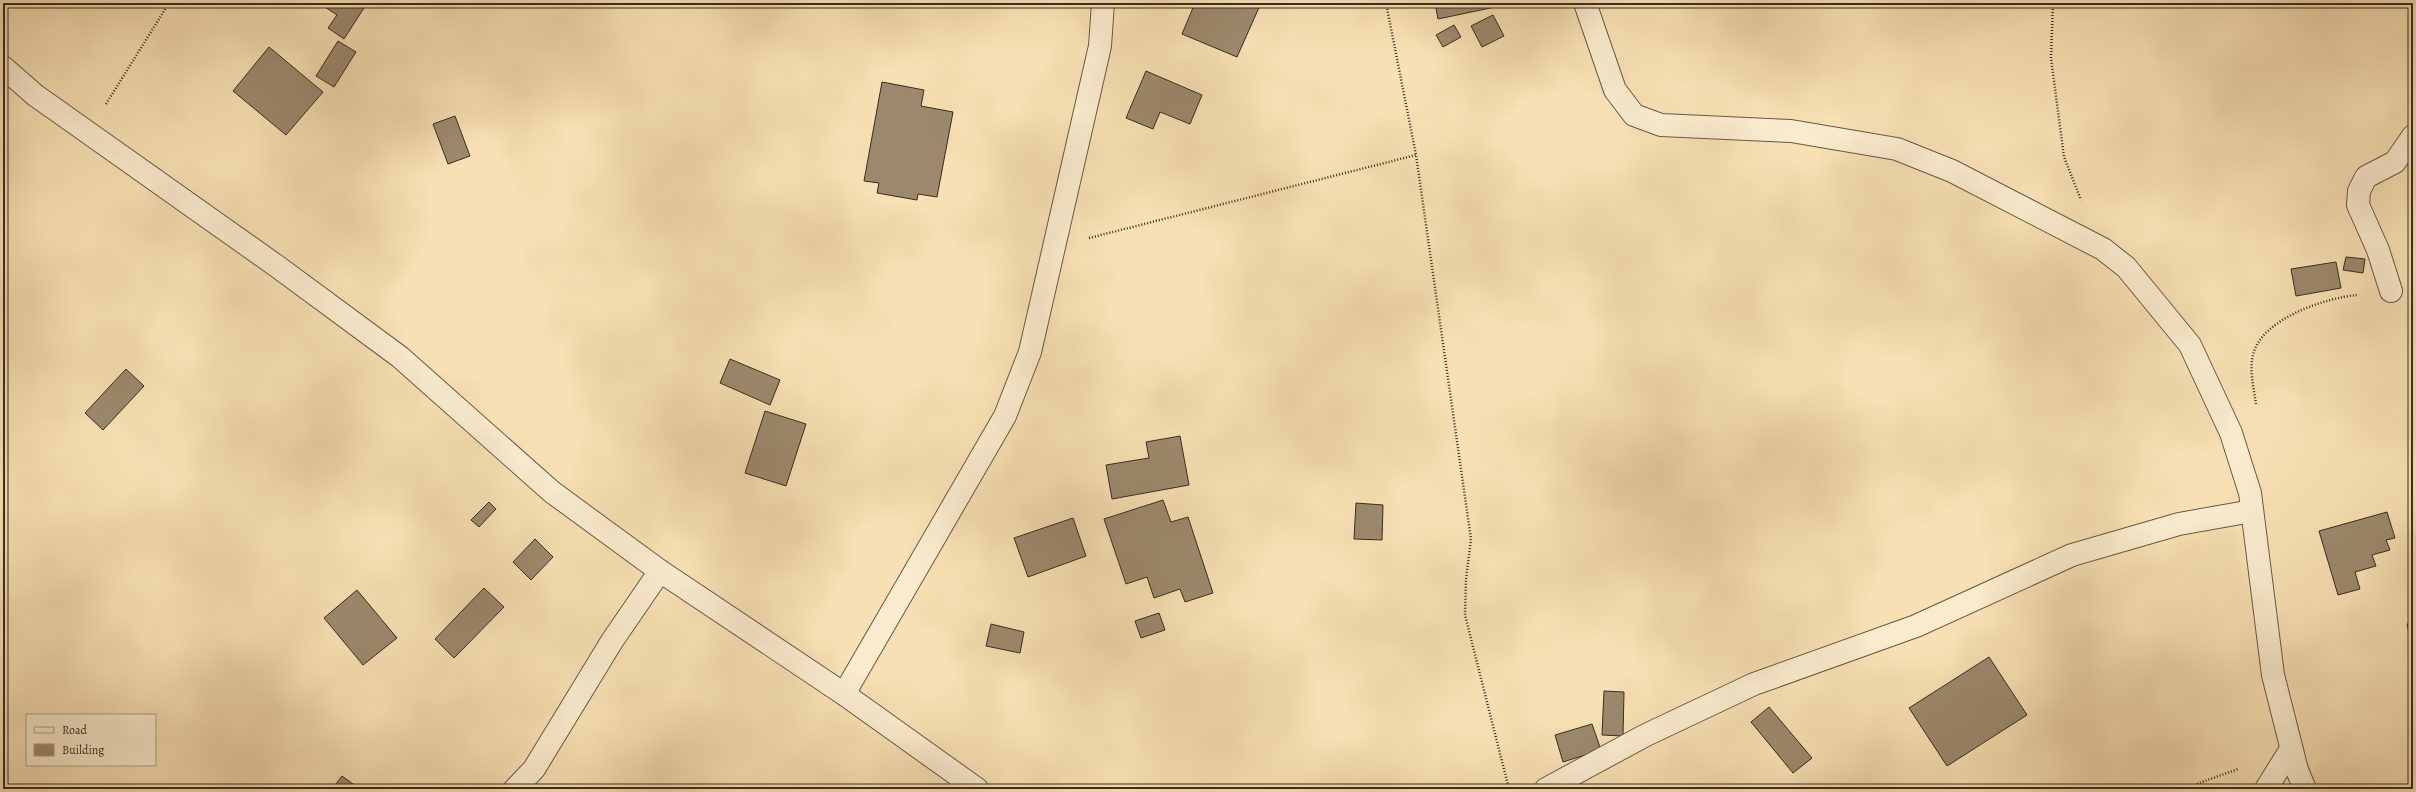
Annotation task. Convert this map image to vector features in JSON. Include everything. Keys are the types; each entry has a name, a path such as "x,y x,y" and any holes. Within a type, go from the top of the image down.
{"street":[{"path":"844,694 1005,416 1030,352 1100,46 1103,3"},
{"path":"1585,3 1615,90 1634,115 1661,125 1791,131 1897,149 1952,171 2103,249 2126,267 2144,287 2190,345 2231,433 2250,493 2273,675 2287,754 2305,789"},
{"path":"3,67 35,95 87,133 278,267 400,357 552,492 660,571 844,694 977,789"},
{"path":"2392,291 2378,250 2358,205 2359,191 2366,177 2395,162 2413,136"},
{"path":"1546,789 1646,734 1754,684 1916,626 2072,556 2179,524 2252,510"},
{"path":"515,789 534,768 612,641 660,571"},
{"path":"2266,789 2287,754"}],"path":[{"path":"87,133 169,3"},
{"path":"1386,3 1416,155 1471,539 1466,579 1465,615 1509,789"},
{"path":"2053,3 2051,58 2064,157 2082,202"},
{"path":"1055,247 1416,155"},
{"path":"2256,410 2252,356 2256,345 2271,330 2298,311 2335,297 2392,291"},
{"path":"2183,789 2287,754"}],"building":[{"path":"319,3 355,3 364,8 344,39 328,28 337,15"},
{"path":"1195,3 1261,3 1237,57 1182,34"},
{"path":"1435,3 1499,3 1500,6 1438,19"},
{"path":"1493,15 1504,36 1482,47 1471,26"},
{"path":"1454,25 1461,37 1443,47 1436,35"},
{"path":"338,41 356,52 334,87 316,76"},
{"path":"269,47 323,92 286,135 233,91"},
{"path":"1146,71 1202,95 1190,124 1160,112 1153,129 1126,118"},
{"path":"882,82 924,90 921,106 953,112 937,197 918,194 917,200 877,193 879,183 864,181"},
{"path":"455,116 470,156 448,164 433,124"},
{"path":"2346,257 2365,259 2363,273 2343,270"},
{"path":"2336,262 2341,288 2296,296 2291,269"},
{"path":"730,359 780,380 770,405 720,383"},
{"path":"126,369 144,386 103,430 85,413"},
{"path":"765,411 806,424 786,486 745,473"},
{"path":"1180,436 1189,485 1112,499 1106,465 1149,458 1146,442"},
{"path":"1163,500 1171,522 1188,517 1213,593 1185,602 1180,589 1154,598 1147,577 1126,584 1104,519"},
{"path":"489,502 496,509 479,527 471,520"},
{"path":"1356,503 1383,505 1382,540 1354,539"},
{"path":"2387,512 2395,538 2386,540 2390,550 2372,555 2376,566 2355,572 2360,589 2338,595 2319,531"},
{"path":"1073,518 1086,556 1028,577 1014,538"},
{"path":"535,539 553,557 531,580 513,562"},
{"path":"484,588 504,607 454,658 435,639"},
{"path":"357,590 397,638 363,665 324,618"},
{"path":"1159,613 1165,630 1141,638 1135,621"},
{"path":"2413,623 2413,651 2407,624"},
{"path":"991,624 1024,632 1020,653 986,646"},
{"path":"1989,657 2027,715 1947,766 1909,708"},
{"path":"1604,691 1624,692 1623,736 1602,735"},
{"path":"1769,707 1812,758 1793,773 1751,722"},
{"path":"1592,724 1601,750 1563,762 1555,735"},
{"path":"342,776 360,789 332,789"}]}
